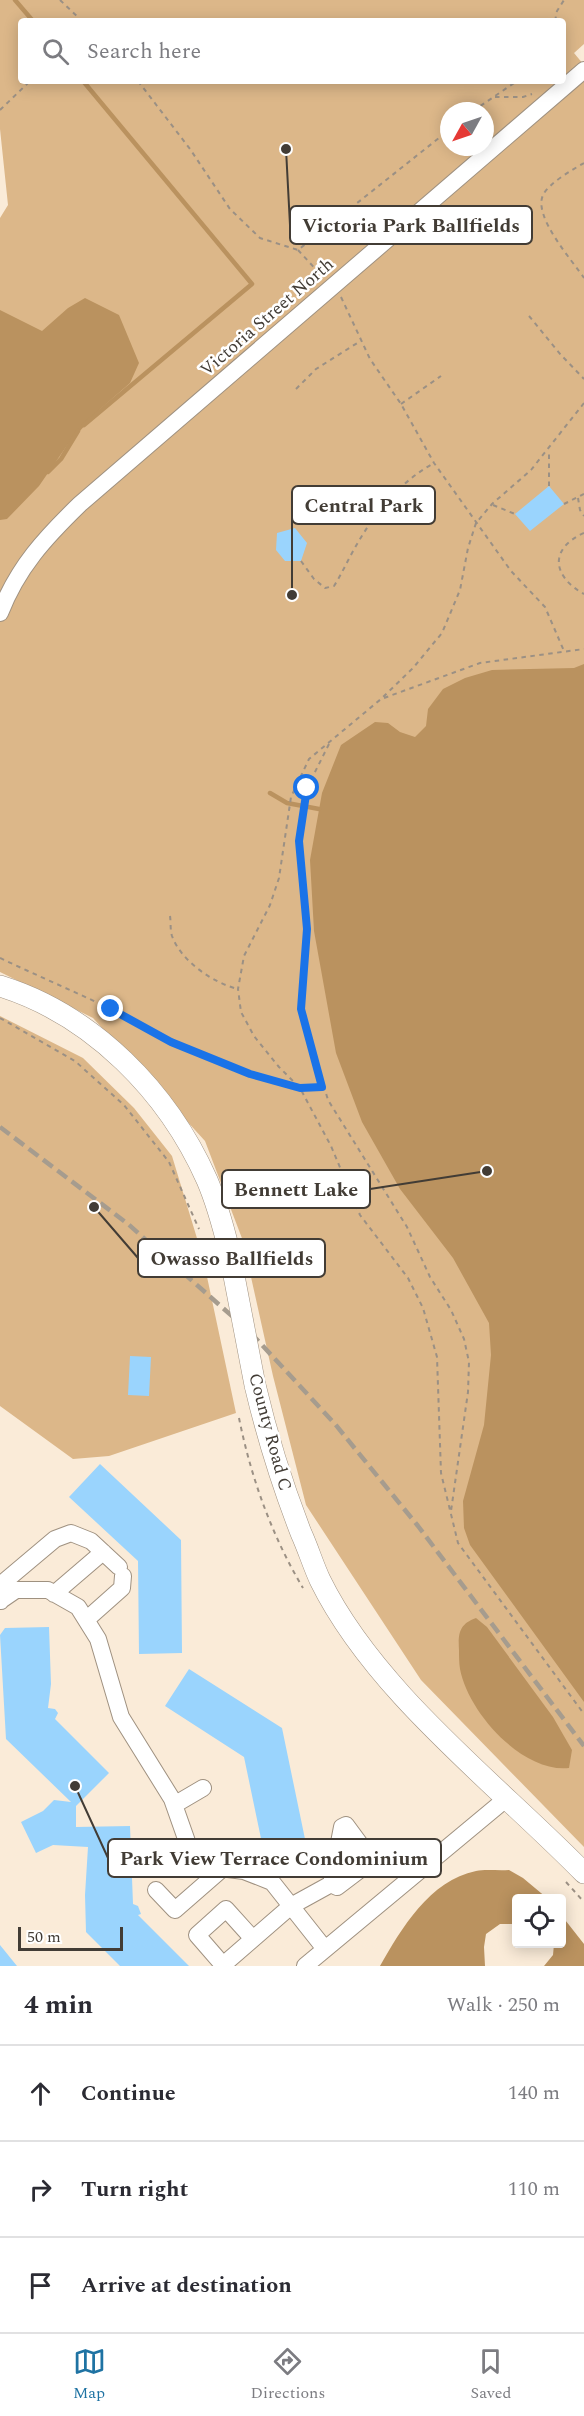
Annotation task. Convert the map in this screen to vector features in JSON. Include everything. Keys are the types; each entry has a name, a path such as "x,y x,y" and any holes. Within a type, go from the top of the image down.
{"main road":[{"name":"County Road C","path":"0,986 34,1000 76,1023 130,1066 174,1121 207,1180 219,1212 229,1250 267,1438 281,1482 326,1589 374,1662 400,1693 441,1736 584,1873"}],"street":[{"name":"Victoria Street North","path":"0,613 9,590 25,563 51,532 80,504 584,70"},
{"path":"0,1601 5,1581 55,1539 71,1533 91,1541 121,1571 122,1588 86,1620"},
{"path":"54,1594 103,1552"},
{"path":"0,1601 16,1590 48,1590 78,1607 98,1639 121,1717 174,1805 190,1850 212,1868 244,1871 273,1882 324,1949"},
{"path":"174,1805 203,1788"},
{"path":"305,1966 507,1798"},
{"path":"156,1890 175,1910 222,1869"},
{"path":"253,1939 291,1906 331,1884"}],"path":[{"path":"60,0 79,18"},
{"path":"556,18 564,0"},
{"path":"0,110 27,84"},
{"path":"140,84 190,149 230,209 260,238 298,250 324,278"},
{"path":"487,102 513,84"},
{"path":"495,97 523,97 538,91"},
{"path":"298,250 440,137"},
{"path":"584,163 562,177 543,195 541,212 553,234 584,278"},
{"path":"341,298 382,380 401,404 434,463 511,570 544,607 564,651"},
{"path":"530,316 561,355 584,379"},
{"path":"296,389 316,369 362,340"},
{"path":"401,404 441,376"},
{"path":"584,403 531,470 492,504 476,523 468,548 460,590 442,633 413,668 381,699 309,759 291,797 279,878 270,905 244,956 238,989 242,1012 254,1036 279,1067 300,1088 331,1146 360,1215 408,1278 423,1308 437,1357 441,1473 458,1543 584,1714"},
{"path":"549,448 549,486"},
{"path":"301,561 314,579 325,588 334,586 367,528 383,506 408,480 434,463"},
{"path":"564,504 584,494"},
{"path":"578,498 584,516"},
{"path":"492,504 515,514"},
{"path":"584,533 572,538 564,547 559,559 560,571 564,580 584,594"},
{"path":"381,699 480,663 584,649"},
{"path":"330,742 307,788 299,841 307,929 301,1009 322,1087 328,1100 407,1227 430,1277 451,1310 464,1339 469,1362 468,1392 451,1514"},
{"path":"170,916 171,935 186,958 207,975 238,989"},
{"path":"0,958 111,1009 171,1042 250,1074 300,1088 322,1087"},
{"path":"0,1018 75,1061 124,1105 169,1162 199,1229"}],"shaded area":[{"path":"0,0 584,0 584,44 574,53 584,65 584,1847 421,1680 306,1505 273,1376 243,1241 205,1141 93,1018 0,972 0,218 8,205 0,129"},
{"path":"85,298 119,315 139,363 130,383 99,410 68,444 39,486 7,519 0,520 0,310 42,331 68,308"},
{"path":"584,664 584,1702 470,1545 464,1528 463,1501 484,1425 491,1355 489,1323 453,1258 400,1189 362,1122 336,1053 314,931 310,860 322,793 341,745 375,722 388,723 400,732 415,737 426,726 428,709 443,689 465,678 492,670 574,668"},
{"path":"0,1016 83,1058 134,1108 172,1156 203,1258 236,1413 109,1456 73,1459 0,1406"},
{"path":"476,1618 487,1627 553,1717 572,1750 569,1768 551,1767 533,1761 516,1750 486,1721 474,1703 465,1686 460,1669 459,1639 466,1623"},
{"path":"484,1870 509,1870 542,1894 512,1894 512,1924 500,1924 486,1934 485,1966 380,1966 407,1922 431,1895 460,1876"},
{"path":"566,1921 584,1944 584,1966 544,1966 553,1955 554,1948 566,1948"}],"building":[{"path":"549,486 564,504 530,531 515,514"},
{"path":"295,528 307,543 301,561 285,561 276,550 277,533"},
{"path":"130,1356 151,1357 149,1396 128,1395"},
{"path":"100,1464 181,1540 182,1653 139,1654 138,1561 69,1497"},
{"path":"49,1627 51,1684 48,1708 55,1709 58,1713 55,1719 109,1773 76,1806 76,1827 130,1826 133,1904 138,1906 141,1914 138,1915 189,1966 120,1966 86,1932 85,1895 88,1847 53,1845 36,1853 21,1822 43,1811 54,1800 71,1802 6,1739 0,1635 5,1628"},
{"path":"189,1669 282,1728 305,1839 263,1848 244,1757 165,1706"},
{"path":"0,1945 17,1966 0,1966"}],"waterway":[{"path":"15,0 30,18"},
{"path":"84,425 252,284 85,84"},
{"path":"48,472 61,459 78,431"},
{"path":"270,793 287,803 319,809"}],"railway":[{"path":"0,1127 128,1224 250,1332 335,1424 418,1526 584,1746"}],"place":[{"name":"Victoria Park Ballfields","path":"286,149"},
{"name":"Central Park","path":"292,595"},
{"name":"Bennett Lake","path":"487,1171"},
{"name":"Owasso Ballfields","path":"94,1207"},
{"name":"Park View Terrace Condominium","path":"75,1786"}],"route":[{"path":"111,1009 171,1042 250,1074 300,1088 322,1087 301,1009 307,929 299,841 307,788"}]}
